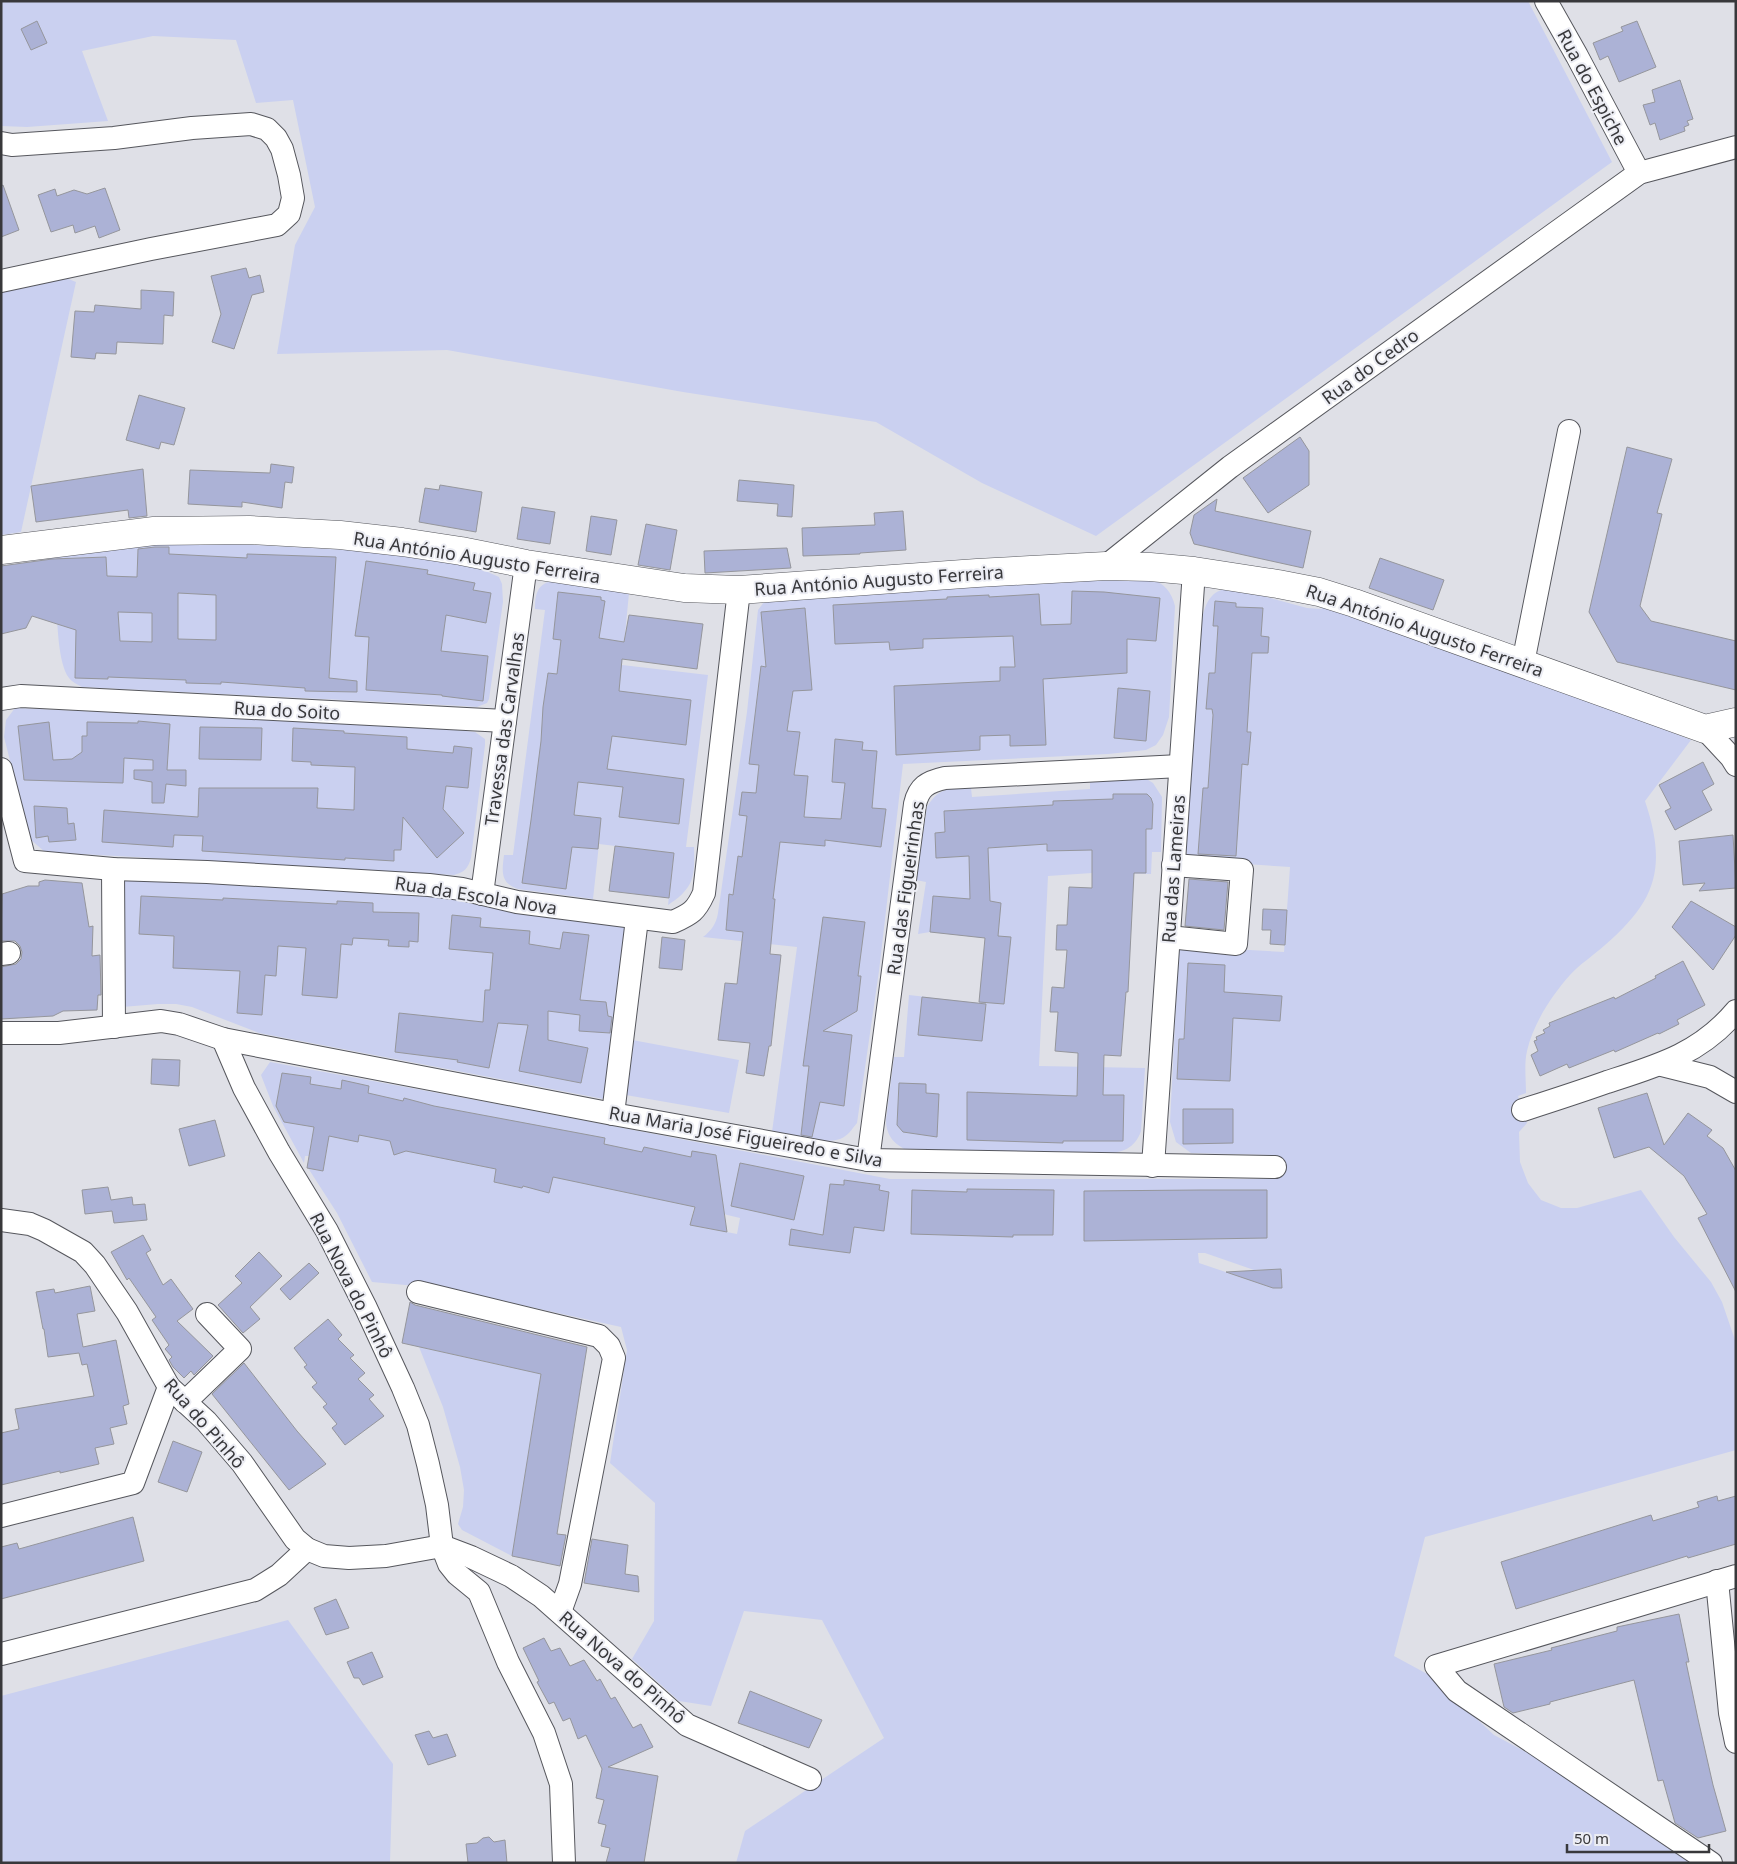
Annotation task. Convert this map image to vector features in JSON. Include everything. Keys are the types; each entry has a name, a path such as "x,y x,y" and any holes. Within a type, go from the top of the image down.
{"street":[{"name":"Rua do Espiche","path":"1546,1 1639,173"},
{"path":"1,143 12,145 114,138 192,128 251,124 267,130 276,138 282,149 290,175 293,198 289,214 277,225 151,249 1,281"},
{"path":"1639,173 1736,147"},
{"name":"Rua do Cedro","path":"1106,566 1230,467 1639,173"},
{"path":"1523,663 1569,431"},
{"name":"Rua António Augusto Ferreira","path":"1,550 154,532 241,530 340,535 461,551 526,564 684,588 739,590 1106,566 1194,571 1241,577 1319,592 1363,606 1705,729"},
{"name":"Travessa das Carvalhas","path":"482,894 526,564"},
{"name":"Rua das Lameiras","path":"1153,1166 1194,571"},
{"name":"Rua da Escola Nova","path":"1,768 25,861 113,869 217,872 429,884 517,902 637,919 673,922 687,916 697,908 704,893 739,590"},
{"name":"Rua do Soito","path":"1,699 21,696 505,721"},
{"path":"1705,729 1736,722"},
{"path":"1705,729 1731,757 1736,766"},
{"name":"Rua das Figueirinhas","path":"868,1160 914,804 923,786 933,780 945,778 1180,766"},
{"path":"1169,937 1236,944 1242,870 1174,865"},
{"path":"113,869 114,1027"},
{"path":"613,1114 637,919"},
{"path":"1523,1110 1662,1065 1684,1054 1710,1036 1736,1011"},
{"name":"Rua Maria José Figueiredo e Silva","path":"1,1033 59,1033 161,1021 179,1024 223,1039 613,1114 868,1160 1275,1167"},
{"name":"Rua Nova do Pinhô","path":"223,1039 244,1088 279,1152 328,1231 403,1388 418,1425 428,1464 437,1505 442,1546 448,1564 479,1592 508,1662 544,1733 561,1784 564,1863"},
{"path":"1662,1065 1710,1077 1736,1092"},
{"name":"Rua do Pinhô","path":"1,1220 30,1224 56,1236 83,1252 95,1265 127,1312 169,1387 206,1421 242,1463 290,1532 306,1549 324,1556 349,1558 386,1556 442,1546"},
{"path":"418,1292 600,1336 609,1346 614,1358 570,1584 560,1612"},
{"path":"186,1402 240,1349 207,1314"},
{"path":"1,1516 134,1482 169,1387"},
{"name":"Rua Nova do Pinhô","path":"442,1546 511,1576 542,1596 687,1725 810,1779"},
{"path":"1,1654 255,1590 279,1575 306,1549"},
{"path":"1711,1863 1457,1691 1436,1666 1726,1578 1729,1704 1736,1742"}],"shaded area":[{"path":"1,1 1528,1 1612,162 1096,536 982,483 876,422 683,392 447,350 277,354 295,245 315,207 293,100 256,103 236,40 153,36 82,51 108,121 27,127 1,126"},
{"path":"66,278 76,282 21,532 1,535 1,288"},
{"path":"236,544 403,553 481,569 499,577 502,584 503,602 487,703 477,707 82,687 69,678 65,671 61,654 56,607 51,606 46,553 116,545"},
{"path":"1056,580 1155,580 1167,589 1175,606 1169,717 1163,735 1156,745 1146,750 1108,754 903,764 879,971 857,1123 845,1136 833,1141 772,1132 797,947 703,937 713,926 718,913 747,712 758,610 767,598"},
{"path":"552,581 629,593 622,665 708,675 686,847 694,847 693,874 688,887 677,899 668,905 674,853 599,844 593,899 518,889 505,880 504,855 513,855 545,610 535,609 536,599 540,587"},
{"path":"1230,587 1307,608 1321,609 1326,604 1584,697 1691,740 1645,801 1652,824 1656,864 1653,881 1646,897 1623,929 1578,967 1563,983 1544,1010 1534,1031 1526,1056 1526,1093 1518,1096 1527,1123 1519,1132 1520,1162 1528,1183 1541,1200 1561,1208 1577,1208 1641,1190 1674,1237 1711,1282 1722,1302 1736,1343 1736,1450 1425,1537 1394,1656 1431,1676 1494,1735 1526,1752 1711,1863 736,1863 745,1831 884,1738 822,1620 744,1611 711,1706 679,1701 632,1659 654,1621 655,1503 610,1463 627,1350 621,1327 450,1289 372,1282 337,1213 308,1168 323,1171 328,1144 312,1141 309,1156 305,1156 304,1163 273,1106 261,1075 270,1062 890,1179 1275,1179 1275,1155 1191,1153 1176,1142 1170,1122 1179,946 1284,952 1290,867 1186,860 1201,624 1208,601 1220,590","holes":["559,1154 548,1193 538,1190 546,1164","497,1165 526,1171 522,1188 494,1182","694,1207 740,1218 737,1234 690,1225","791,1230 802,1231 799,1247 789,1244","827,1236 851,1239 850,1253 826,1250","1198,1253 1205,1253 1254,1270 1280,1269 1282,1288 1273,1288 1199,1263"]},
{"path":"15,708 417,726 475,732 485,739 485,745 471,858 463,871 454,875 45,852 30,839 4,737 6,720"},
{"path":"1145,778 1153,783 1162,797 1161,852 1152,852 1151,874 1092,873 1048,876 1039,1066 1145,1068 1141,1131 1135,1142 1122,1151 1104,1154 911,1152 896,1144 890,1136 886,1120 894,1057 904,1057 909,995 979,1003 985,938 930,932 918,934 926,882 916,880 927,807 931,800 941,792 951,789 971,788 972,797 1090,789 1090,779"},
{"path":"123,879 438,896 628,927 609,1100 259,1033 192,1007 176,1004 158,1004 122,1007"},
{"path":"627,1039 739,1060 729,1113 620,1094"},
{"path":"419,1347 541,1374 512,1556 462,1530 458,1524 463,1507 464,1490 460,1467 443,1407"},
{"path":"288,1620 393,1764 390,1863 1,1863 1,1696"}],"building":[{"path":"37,21 47,43 31,50 21,29"},
{"path":"1637,21 1656,67 1619,82 1608,56 1600,60 1593,43 1623,31 1621,27"},
{"path":"1680,80 1693,119 1687,121 1689,125 1684,127 1685,131 1660,140 1655,123 1650,125 1643,105 1655,102 1652,90"},
{"path":"3,185 19,230 1,237 1,186"},
{"path":"105,188 120,230 99,238 95,226 75,233 73,225 51,232 38,195 55,189 57,196 74,190 87,194"},
{"path":"246,268 249,278 260,275 264,292 252,295 234,349 212,342 221,314 211,276"},
{"path":"141,290 174,292 173,316 164,315 163,344 117,342 116,354 96,353 95,359 71,357 75,311 94,312 95,305 141,309"},
{"path":"139,395 185,408 174,445 161,442 159,449 126,440"},
{"path":"1300,437 1309,451 1309,485 1268,513 1243,478"},
{"path":"1627,447 1672,459 1657,513 1662,514 1640,606 1651,621 1736,641 1736,690 1617,662 1589,612"},
{"path":"271,464 294,467 292,483 285,482 282,508 242,502 242,507 188,504 190,470 270,473"},
{"path":"143,469 147,516 129,518 128,510 36,522 31,486"},
{"path":"739,480 794,485 792,517 777,516 778,504 737,501"},
{"path":"440,485 482,492 476,532 419,522 425,488 439,490"},
{"path":"1217,499 1215,511 1311,531 1303,568 1194,544 1190,533 1194,515"},
{"path":"522,507 555,512 550,544 517,539"},
{"path":"903,511 906,550 803,556 802,528 875,525 874,513"},
{"path":"591,516 617,520 611,555 586,551"},
{"path":"646,524 677,530 670,570 638,565"},
{"path":"169,547 169,554 247,558 247,554 336,557 329,678 357,681 357,692 305,691 305,688 221,682 221,684 186,683 186,680 108,677 108,679 75,678 76,630 32,616 26,628 1,634 1,566 52,559 106,557 107,576 137,577 138,549","holes":["178,593 216,595 216,640 178,639","118,612 152,613 152,642 120,641"]},
{"path":"787,548 791,568 705,573 704,551"},
{"path":"1380,558 1444,580 1433,610 1369,588"},
{"path":"366,561 428,570 427,574 475,583 473,590 491,593 486,623 446,615 441,651 488,656 483,701 442,695 366,690 369,637 355,636"},
{"path":"1072,591 1104,592 1160,598 1156,641 1127,639 1127,673 1043,679 1046,745 1010,746 1010,735 980,736 980,750 896,755 894,686 1000,681 1000,667 1015,667 1013,636 923,639 923,648 890,650 889,642 835,644 833,605 947,599 947,597 1039,594 1041,625 1071,624"},
{"path":"558,592 601,597 601,600 605,601 599,638 624,642 629,615 703,624 697,669 622,659 619,691 691,700 686,745 612,736 607,769 684,779 679,824 619,817 623,787 578,782 574,815 601,818 598,849 572,847 566,889 522,883 548,673 557,674 561,640 553,639"},
{"path":"1215,601 1236,603 1236,607 1263,608 1261,636 1269,637 1268,653 1252,653 1247,732 1251,732 1248,765 1242,764 1236,856 1198,854 1203,788 1208,788 1213,715 1212,709 1206,709 1209,673 1215,673 1218,626 1213,626"},
{"path":"805,608 812,690 793,691 787,731 800,732 794,775 808,776 804,817 841,819 845,783 832,782 835,739 863,742 862,750 877,751 872,808 886,809 881,847 825,840 825,846 780,842 773,899 775,899 770,954 781,955 771,1046 769,1046 764,1076 746,1073 750,1043 718,1040 725,983 737,984 743,932 726,930 729,894 733,895 738,856 742,857 747,816 739,815 742,792 756,793 759,765 749,764 761,666 766,667 761,612"},
{"path":"1118,688 1150,691 1146,741 1114,738"},
{"path":"138,721 170,724 167,770 186,770 186,786 166,784 164,803 152,803 152,782 134,779 134,770 153,770 153,760 124,758 123,783 24,780 18,726 49,722 53,760 72,759 82,752 82,736 87,736 87,722 138,723"},
{"path":"200,727 262,728 261,760 199,759"},
{"path":"293,728 407,737 407,749 453,753 454,746 472,748 468,788 446,786 443,809 464,833 437,858 403,817 401,850 394,850 394,861 345,858 345,860 202,851 203,836 174,835 173,847 102,842 104,810 198,817 199,788 318,788 317,808 354,810 355,767 311,765 311,762 292,761"},
{"path":"1703,762 1714,784 1702,791 1712,810 1675,830 1665,811 1671,808 1659,785"},
{"path":"1113,794 1147,794 1153,804 1152,829 1146,829 1146,873 1134,873 1128,992 1126,992 1121,1056 1104,1055 1103,1095 1124,1095 1123,1141 1063,1141 1063,1143 967,1140 967,1092 1077,1096 1078,1053 1055,1051 1058,1012 1050,1012 1052,987 1064,988 1067,950 1056,950 1057,925 1067,925 1069,887 1092,888 1092,850 1047,851 1047,844 988,848 990,901 1001,903 998,936 1011,937 1004,1004 979,1002 985,938 930,932 933,896 970,899 969,856 936,858 935,833 945,832 944,811 1053,805 1053,801 1113,799"},
{"path":"34,806 67,808 68,824 74,823 76,840 49,842 48,836 36,838"},
{"path":"1733,835 1736,888 1699,891 1705,883 1683,885 1679,841"},
{"path":"615,846 674,853 669,898 609,891"},
{"path":"1189,879 1228,882 1224,930 1185,926"},
{"path":"45,880 82,883 89,927 93,926 92,956 100,955 101,995 98,995 97,1010 63,1011 53,1016 1,1019 1,967 16,964 21,959 22,952 20,946 15,941 1,941 2,894 28,886 39,886 39,882"},
{"path":"141,896 337,904 337,901 373,903 373,912 419,913 418,942 409,941 409,947 388,946 389,940 353,938 352,945 341,944 337,998 302,995 306,948 278,946 276,976 265,975 262,1015 237,1013 240,971 173,968 174,936 139,934"},
{"path":"1691,901 1736,927 1736,935 1713,970 1672,927"},
{"path":"1263,909 1287,910 1285,945 1270,944 1271,930 1262,930"},
{"path":"452,915 481,918 480,927 530,931 529,944 560,949 563,932 589,935 580,1000 606,1002 608,1016 612,1017 610,1033 579,1031 580,1015 548,1011 548,1040 588,1048 581,1083 519,1071 528,1025 498,1023 489,1068 457,1062 458,1060 395,1052 399,1013 483,1022 485,990 490,990 493,953 449,949"},
{"path":"823,917 865,922 858,976 861,976 857,1011 823,1031 852,1035 844,1106 820,1102 812,1137 801,1135 809,1066 803,1066"},
{"path":"662,937 685,940 682,970 659,968"},
{"path":"1683,961 1705,1005 1677,1020 1679,1024 1659,1034 1569,1068 1567,1064 1540,1076 1531,1055 1538,1051 1534,1041 1537,1040 1536,1037 1545,1033 1543,1030 1550,1026 1549,1023 1614,997 1615,999 1656,978 1655,976"},
{"path":"1188,963 1225,965 1224,992 1282,996 1280,1021 1233,1018 1230,1081 1177,1079 1179,1039 1184,1039"},
{"path":"922,997 986,1004 982,1041 918,1035"},
{"path":"152,1059 180,1060 179,1086 151,1084"},
{"path":"282,1073 311,1077 310,1084 341,1089 342,1080 369,1086 368,1093 403,1101 404,1098 434,1106 605,1138 604,1144 642,1152 644,1147 691,1157 692,1151 716,1155 727,1232 690,1225 695,1207 553,1177 549,1193 523,1186 522,1188 494,1182 496,1169 406,1151 394,1155 390,1141 359,1135 358,1142 329,1136 323,1171 307,1168 314,1127 284,1122 276,1106"},
{"path":"899,1083 926,1084 926,1093 939,1094 937,1137 903,1132 897,1125"},
{"path":"1647,1093 1664,1145 1688,1113 1712,1130 1707,1136 1723,1148 1736,1171 1736,1292 1698,1218 1707,1214 1684,1176 1649,1147 1614,1158 1598,1108"},
{"path":"1183,1109 1233,1109 1233,1143 1183,1144"},
{"path":"215,1120 225,1156 189,1166 179,1129"},
{"path":"740,1163 804,1176 794,1220 731,1206"},
{"path":"844,1180 880,1185 879,1190 889,1192 884,1231 854,1227 850,1253 789,1245 791,1229 823,1235 830,1184 844,1185"},
{"path":"108,1187 111,1200 132,1197 133,1205 145,1204 147,1220 114,1223 112,1211 85,1214 82,1190"},
{"path":"967,1189 1054,1190 1053,1235 1013,1235 1013,1237 911,1234 912,1190 967,1192"},
{"path":"1267,1190 1267,1238 1084,1241 1084,1191"},
{"path":"143,1235 151,1250 146,1253 163,1285 171,1279 193,1309 177,1321 213,1356 194,1375 191,1371 184,1378 173,1367 169,1360 172,1357 165,1349 169,1345 152,1320 156,1317 129,1278 127,1280 111,1252"},
{"path":"259,1252 282,1276 250,1307 260,1319 243,1333 218,1305 242,1283 235,1276"},
{"path":"309,1263 319,1273 290,1300 280,1289"},
{"path":"1281,1269 1282,1288 1273,1288 1226,1272"},
{"path":"90,1286 95,1311 77,1314 83,1347 116,1340 129,1404 123,1406 127,1424 110,1428 114,1444 95,1448 99,1464 1,1485 1,1433 19,1429 15,1409 94,1396 87,1364 82,1365 79,1353 48,1357 36,1292 54,1289 55,1293"},
{"path":"410,1302 415,1305 587,1347 557,1534 566,1535 560,1566 512,1556 541,1374 402,1343"},
{"path":"328,1319 342,1335 338,1339 354,1355 350,1358 365,1373 358,1379 374,1395 369,1399 384,1416 345,1445 332,1428 337,1424 323,1407 327,1404 312,1387 317,1383 304,1367 307,1365 294,1348"},
{"path":"244,1363 297,1431 326,1464 289,1490 212,1394"},
{"path":"173,1441 202,1452 187,1492 158,1482"},
{"path":"1717,1496 1718,1501 1736,1496 1736,1544 1688,1558 1687,1556 1516,1609 1501,1562 1651,1515 1653,1521 1699,1507 1697,1502"},
{"path":"133,1517 144,1561 1,1599 1,1547 17,1543 19,1549"},
{"path":"592,1539 628,1545 625,1574 638,1576 639,1592 584,1583"},
{"path":"336,1599 349,1628 326,1635 314,1608"},
{"path":"1679,1614 1689,1662 1686,1662 1698,1719 1726,1831 1698,1838 1675,1823 1663,1780 1658,1781 1634,1680 1513,1713 1504,1707 1494,1664 1552,1650 1551,1648 1617,1631 1617,1627"},
{"path":"544,1638 551,1651 560,1648 570,1666 584,1660 597,1681 600,1679 611,1699 615,1697 633,1728 641,1724 653,1747 608,1767 658,1776 644,1863 606,1863 610,1848 601,1846 606,1825 598,1823 604,1800 596,1798 602,1769 586,1735 578,1739 570,1718 563,1721 554,1702 549,1704 537,1682 539,1681 523,1648"},
{"path":"372,1652 383,1677 363,1685 359,1678 354,1678 347,1662"},
{"path":"750,1691 822,1720 809,1748 738,1723"},
{"path":"429,1731 433,1738 447,1734 456,1756 428,1765 415,1735"},
{"path":"489,1837 494,1842 505,1840 507,1863 468,1863 466,1844 477,1843 483,1838"}]}
